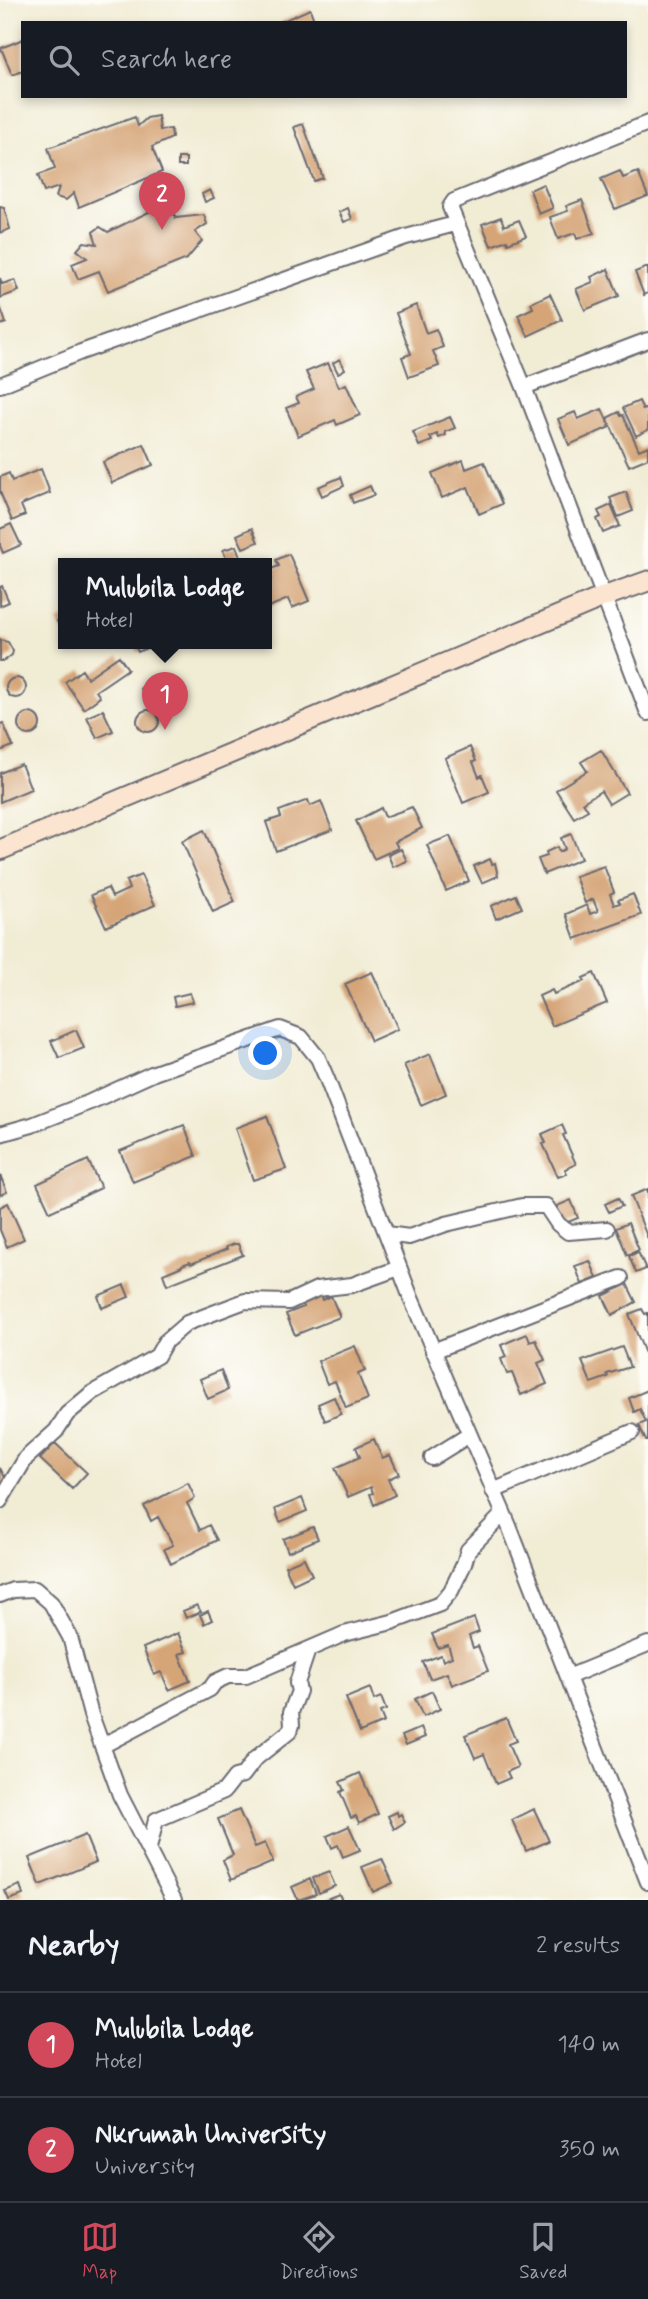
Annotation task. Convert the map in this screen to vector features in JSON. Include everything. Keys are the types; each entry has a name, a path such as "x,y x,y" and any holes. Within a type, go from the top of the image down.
{"street":[{"path":"648,122 454,201 450,208 524,387 648,713"},
{"path":"0,385 94,347 406,237 455,224"},
{"path":"524,387 648,340"},
{"path":"0,849 603,597 648,581"},
{"path":"0,1134 32,1125 154,1073 280,1029 301,1037 318,1058 399,1268 494,1491 648,1882"},
{"path":"387,1234 409,1237 446,1224 522,1206 546,1206 558,1224 568,1232 607,1229"},
{"path":"0,1501 26,1458 56,1431 67,1414 92,1393 157,1356 165,1342 187,1323 245,1301 289,1302 317,1289 352,1285 399,1268"},
{"path":"433,1351 621,1279"},
{"path":"494,1491 632,1432"},
{"path":"432,1458 469,1435"},
{"path":"102,1746 210,1689 215,1682 228,1676 246,1676 344,1634 392,1622 445,1601 464,1564 468,1550 503,1514"},
{"path":"0,1595 13,1590 35,1589 51,1603 70,1637 91,1715 120,1795 174,1900"},
{"path":"568,1677 648,1644"},
{"path":"149,1848 156,1820 224,1791 235,1777 243,1775 255,1759 290,1731 291,1712 299,1691 296,1683 308,1650"}],"building":[{"path":"310,9 314,21 283,21"},
{"path":"21,40 21,72 12,75 1,48"},
{"path":"158,116 160,130 171,129 172,138 152,147 162,172 79,207 74,193 66,200 56,197 59,187 44,192 38,175 55,169 48,148 135,117 138,126 147,118"},
{"path":"303,124 323,178 314,181 294,127"},
{"path":"178,158 186,158 186,166 178,166"},
{"path":"620,171 623,178 638,172 648,196 615,209 601,179"},
{"path":"543,184 553,208 539,214 530,190"},
{"path":"210,190 214,198 205,202 202,194"},
{"path":"582,200 594,233 577,239 575,233 558,239 550,217 568,211 566,206"},
{"path":"169,202 176,218 204,215 207,224 195,232 202,241 187,259 108,291 99,271 78,279 72,264 87,258 77,250 84,242 97,244 93,232 100,227 108,232"},
{"path":"0,207 4,208 10,229 0,233"},
{"path":"348,208 352,219 344,222 339,212"},
{"path":"501,217 504,226 519,220 526,236 491,246 482,224"},
{"path":"648,267 648,293 644,295 635,272"},
{"path":"608,269 619,296 585,310 576,289 593,282 591,277"},
{"path":"0,278 2,284 15,280 19,291 0,298"},
{"path":"550,294 562,320 528,336 518,315 533,308 531,303"},
{"path":"416,305 426,333 436,329 443,347 433,351 439,366 409,377 402,357 411,354 396,313"},
{"path":"0,306 6,323 0,325"},
{"path":"340,359 345,369 338,373 333,363"},
{"path":"328,363 339,387 346,384 360,415 337,425 335,420 298,436 286,408 299,403 296,397 314,389 306,372"},
{"path":"639,401 643,410 648,408 648,430 636,436 623,408"},
{"path":"602,409 610,427 569,445 558,419 575,412 578,419"},
{"path":"619,412 623,415 639,450 648,446 648,458 629,466 607,418"},
{"path":"450,417 455,428 439,438 437,434 430,437 432,441 419,446 413,432"},
{"path":"144,444 153,465 112,483 103,462"},
{"path":"463,460 466,469 484,462 502,504 479,514 468,487 442,498 432,473"},
{"path":"41,469 50,493 21,505 25,515 12,521 0,492 0,477 9,473 12,481"},
{"path":"341,477 344,486 322,496 318,487"},
{"path":"370,486 374,495 353,503 350,495"},
{"path":"626,492 633,511 618,517 610,498"},
{"path":"611,505 620,526 603,533 597,519 601,517 598,511"},
{"path":"11,524 21,545 3,553 0,546 0,529"},
{"path":"252,528 258,542 243,548 237,535"},
{"path":"236,546 241,558 226,558 223,550"},
{"path":"289,554 309,601 292,608 288,599 272,606 272,569 279,566 276,560"},
{"path":"2,586 9,602 0,606 0,587"},
{"path":"0,640 8,642 13,651 4,661 0,661"},
{"path":"119,656 128,669 96,691 100,697 84,709 65,682 82,670 87,678"},
{"path":"16,678 23,681 26,688 23,695 16,698 9,695 6,688 9,681"},
{"path":"162,681 168,696 147,703 141,688"},
{"path":"103,710 113,731 97,738 87,717"},
{"path":"148,710 156,713 159,721 156,729 148,732 140,729 137,721 140,713"},
{"path":"29,713 37,716 40,724 37,732 29,735 21,732 18,724 21,716"},
{"path":"3,723 13,746 0,751 0,724"},
{"path":"470,747 479,777 482,775 489,792 463,803 445,758"},
{"path":"601,750 627,793 609,804 601,791 583,802 588,810 574,818 556,790 587,771 581,762"},
{"path":"21,764 31,789 0,802 0,773"},
{"path":"308,800 310,806 321,801 332,830 276,851 266,822 281,817 279,811"},
{"path":"412,807 422,828 395,842 398,848 374,859 356,821 381,808 385,817"},
{"path":"204,830 235,902 213,912 182,841"},
{"path":"571,834 581,859 544,874 538,859 547,856 546,852 557,847 559,852 565,849 561,838"},
{"path":"450,836 469,881 446,891 427,845"},
{"path":"401,849 407,861 393,867 388,855"},
{"path":"490,859 492,864 495,863 498,876 482,883 474,866"},
{"path":"604,866 614,892 610,894 614,905 620,903 618,900 633,894 641,915 575,939 566,914 587,905 590,914 598,911 593,899 585,903 575,876"},
{"path":"141,875 155,905 106,927 91,895 108,888 112,897 129,889 126,881"},
{"path":"516,895 522,908 496,919 491,906"},
{"path":"372,972 398,1029 371,1041 345,984"},
{"path":"594,973 607,1003 552,1026 539,996 552,990 554,994 585,981 583,978"},
{"path":"190,993 193,1002 175,1006 173,997"},
{"path":"76,1030 84,1048 59,1058 51,1041"},
{"path":"430,1054 446,1094 421,1105 404,1065"},
{"path":"267,1116 286,1169 253,1180 235,1128"},
{"path":"184,1125 196,1156 133,1182 120,1151"},
{"path":"562,1125 566,1134 563,1135 576,1164 565,1169 567,1174 558,1177 543,1144 546,1143 542,1134"},
{"path":"88,1160 101,1188 50,1212 37,1184"},
{"path":"0,1175 7,1192 0,1195"},
{"path":"648,1189 648,1239 631,1196"},
{"path":"618,1198 622,1206 609,1212 605,1204"},
{"path":"571,1200 578,1218 563,1224 557,1206"},
{"path":"8,1203 24,1239 7,1247 0,1230 0,1207"},
{"path":"628,1223 639,1250 627,1255 616,1228"},
{"path":"238,1244 243,1255 167,1285 163,1274"},
{"path":"638,1252 646,1269 636,1273 629,1256"},
{"path":"590,1261 597,1278 582,1284 575,1266"},
{"path":"627,1284 636,1302 612,1315 603,1296"},
{"path":"124,1285 129,1297 102,1308 98,1296"},
{"path":"320,1295 322,1300 331,1296 340,1317 295,1335 286,1314 304,1307 302,1302"},
{"path":"642,1309 645,1314 648,1313 648,1361 629,1314"},
{"path":"527,1334 530,1342 536,1340 545,1360 538,1363 547,1384 521,1395 512,1373 507,1374 501,1359 506,1357 501,1345"},
{"path":"355,1346 365,1371 358,1374 368,1399 346,1408 335,1381 327,1384 318,1361"},
{"path":"622,1347 630,1367 607,1374 608,1377 591,1383 582,1361"},
{"path":"221,1370 228,1390 208,1399 200,1379"},
{"path":"648,1390 646,1441 639,1425 646,1422 640,1409 634,1412 629,1398"},
{"path":"334,1397 341,1414 325,1421 318,1404"},
{"path":"374,1439 382,1458 390,1455 399,1474 388,1479 395,1495 374,1505 370,1494 373,1493 371,1487 348,1497 335,1468 360,1457 356,1447"},
{"path":"55,1443 87,1473 72,1489 40,1459"},
{"path":"0,1468 7,1481 0,1485"},
{"path":"188,1483 195,1498 187,1503 200,1530 209,1525 217,1540 171,1564 164,1549 173,1545 158,1517 151,1521 144,1506"},
{"path":"302,1498 307,1511 280,1522 275,1509"},
{"path":"313,1527 318,1539 288,1552 283,1539"},
{"path":"304,1558 312,1575 293,1584 285,1566"},
{"path":"197,1605 201,1612 186,1618 183,1611"},
{"path":"208,1611 212,1620 204,1624 200,1615"},
{"path":"474,1618 479,1632 469,1636 473,1648 478,1646 488,1671 452,1685 447,1673 430,1679 423,1662 441,1655 443,1661 452,1657 448,1645 438,1648 432,1634"},
{"path":"178,1633 186,1652 179,1654 190,1681 169,1690 161,1672 154,1675 143,1648"},
{"path":"370,1688 374,1700 381,1697 386,1710 380,1712 384,1722 360,1732 346,1698"},
{"path":"432,1691 440,1709 423,1717 415,1699"},
{"path":"506,1718 516,1741 508,1744 518,1767 507,1772 510,1778 496,1784 484,1754 475,1758 465,1735"},
{"path":"421,1728 425,1737 406,1745 402,1736"},
{"path":"360,1773 378,1814 359,1823 356,1816 351,1818 340,1792 344,1790 340,1782"},
{"path":"534,1809 549,1841 526,1851 512,1820"},
{"path":"239,1810 255,1847 265,1843 273,1862 231,1880 223,1860 233,1855 218,1819"},
{"path":"397,1812 405,1822 394,1829 388,1816"},
{"path":"349,1826 360,1850 343,1857 338,1845 332,1848 327,1836"},
{"path":"85,1835 96,1862 40,1885 29,1858"},
{"path":"382,1859 393,1883 373,1892 362,1867"},
{"path":"329,1872 335,1886 319,1893 313,1878"},
{"path":"310,1879 316,1894 298,1900 292,1887"},
{"path":"20,1885 23,1895 9,1900 5,1891"},
{"path":"339,1894 342,1900 324,1900"}],"place":[{"name":"Nkrumah University","path":"162,230"},
{"name":"Mulubila Lodge","path":"165,730"}]}
